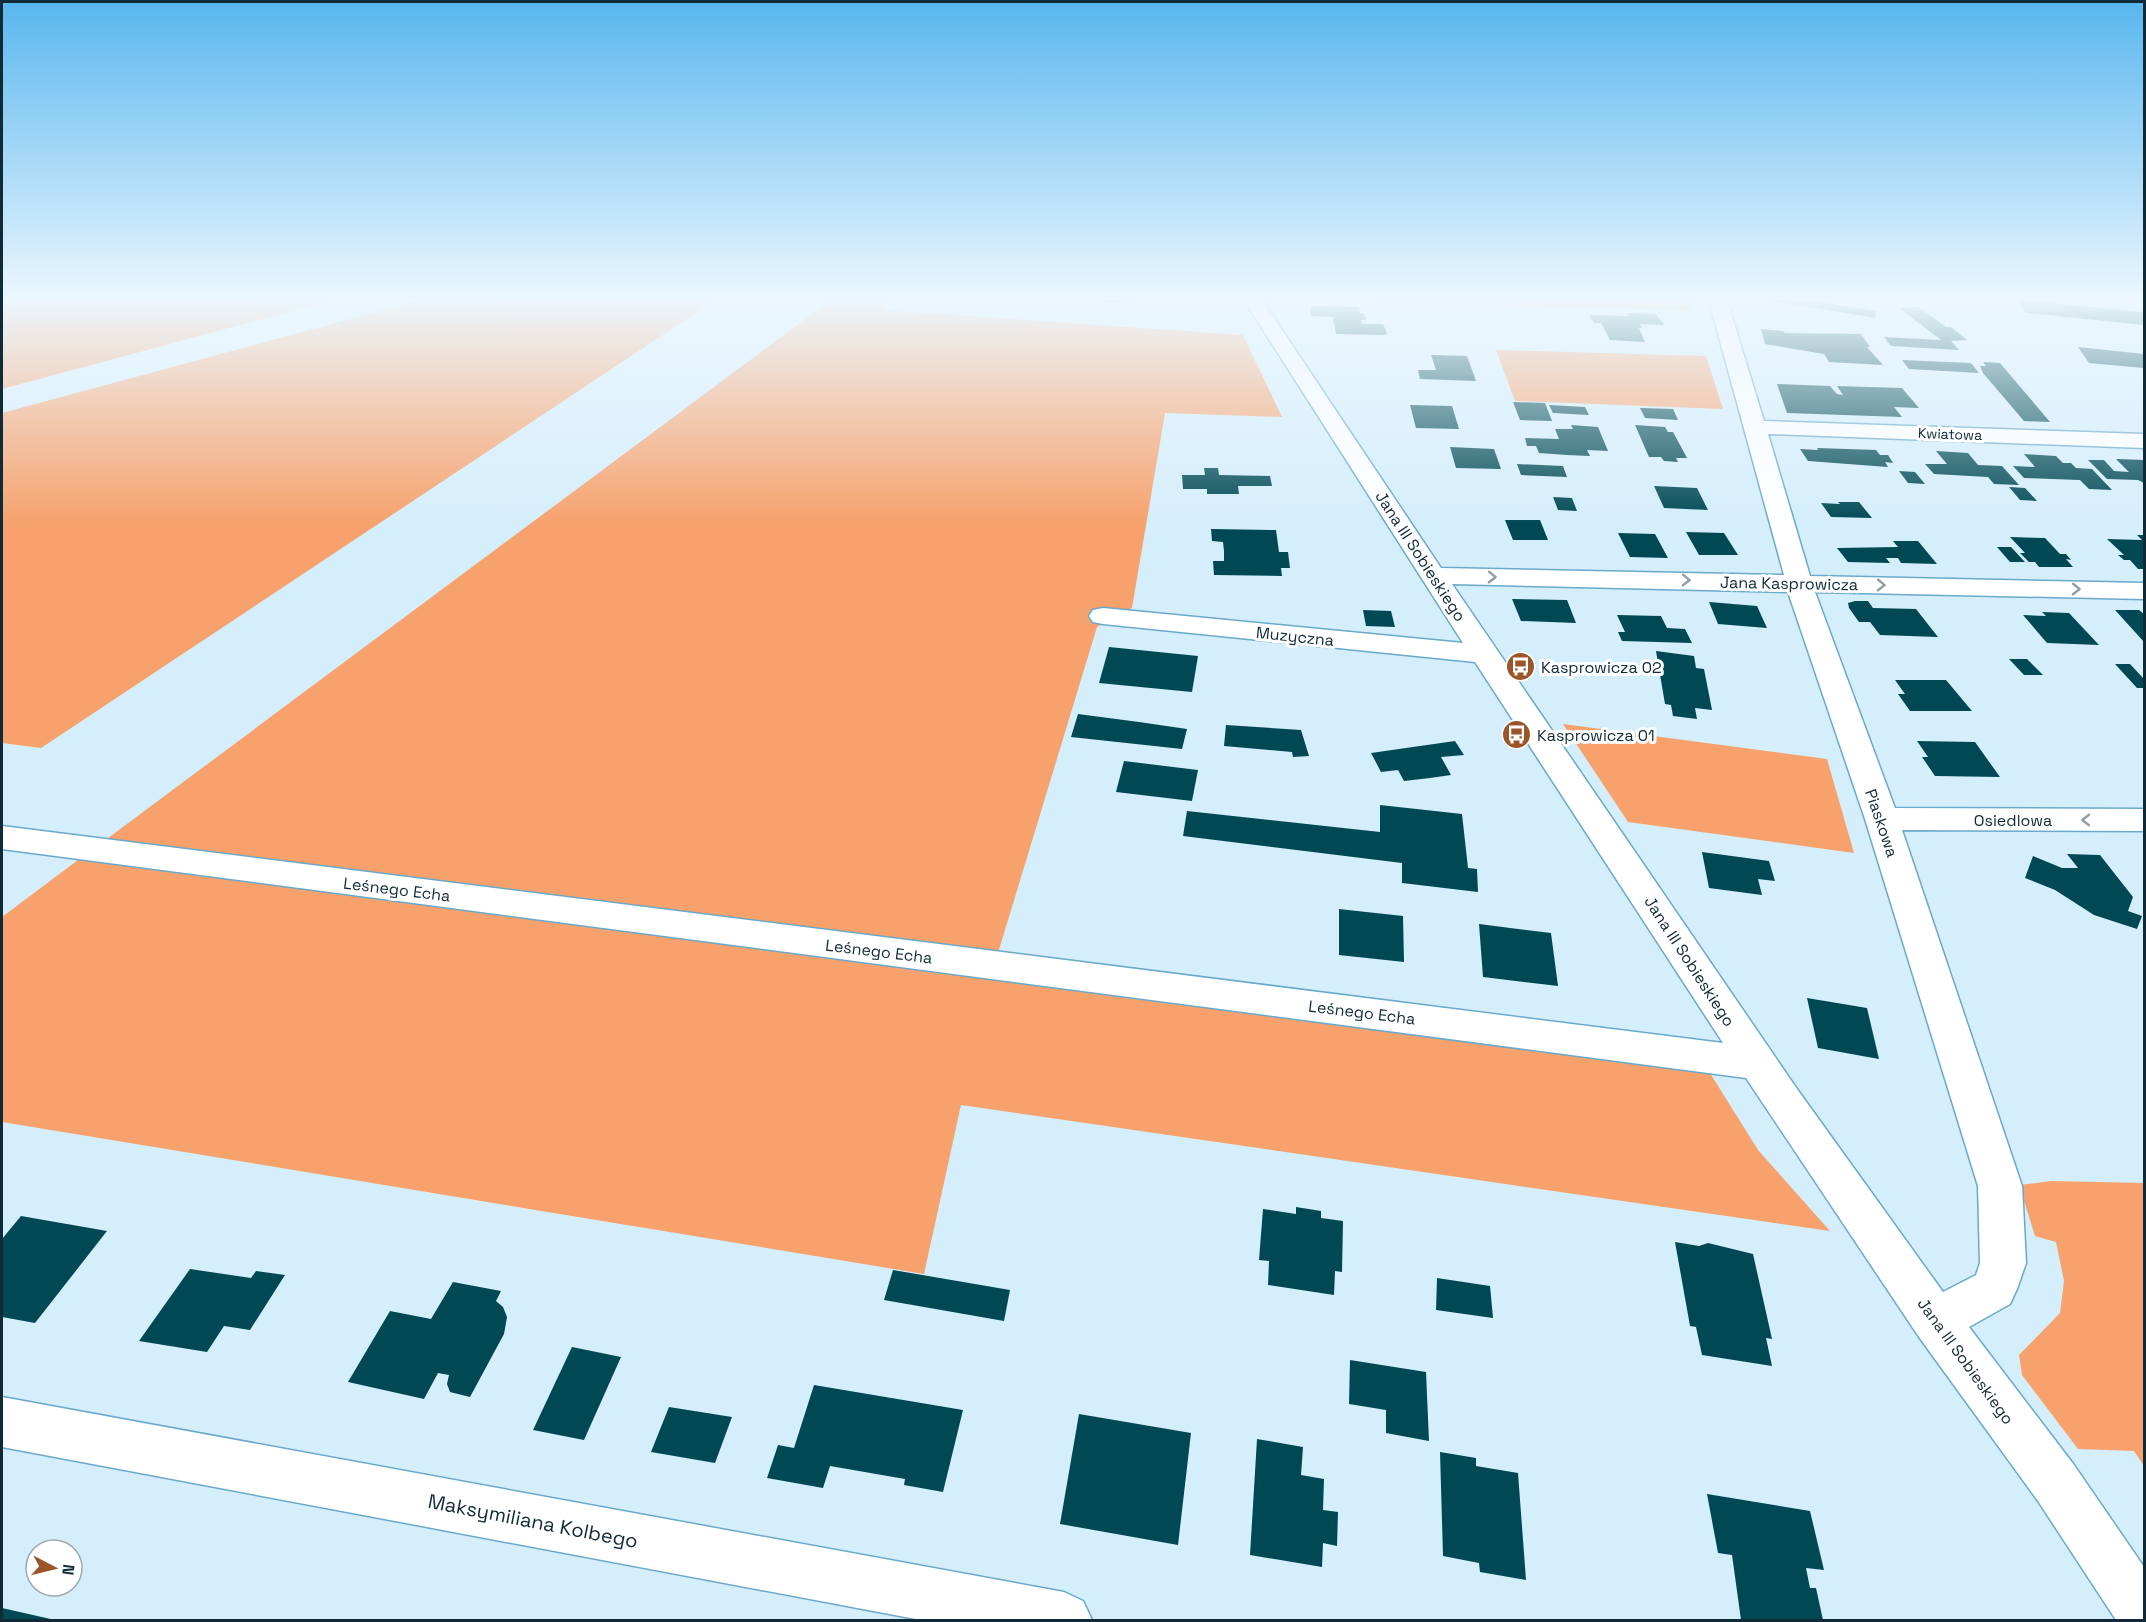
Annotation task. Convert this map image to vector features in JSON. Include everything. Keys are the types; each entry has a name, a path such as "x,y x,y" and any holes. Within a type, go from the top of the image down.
{"street":[{"name":"Jana III Sobieskiego","path":"1300,373 1757,1063 1936,1321 2056,1483 2145,1614"},
{"name":"Piaskowa","path":"1739,373 1798,583 1882,819 2000,1186 2003,1263 1994,1289 1936,1321"},
{"name":"Kwiatowa","path":"1755,427 2145,441"},
{"name":"Jana Kasprowicza","path":"1433,576 2145,591"},
{"name":"Muzyczna","path":"1103,616 1486,654"},
{"name":"Osiedlowa","path":"1882,819 2145,820"},
{"name":"Leśnego Echa","path":"2,838 1757,1063"},
{"name":"Maksymiliana Kolbego","path":"2,1422 1064,1620"}],"shaded area":[{"path":"2,373 63,373 2,389"},
{"path":"151,373 606,373 41,748 2,743 2,413"},
{"path":"733,373 1261,373 1282,417 1165,413 1132,608 1097,627 998,953 104,841"},
{"path":"1504,373 1711,373 1723,409 1515,401"},
{"path":"1563,724 1827,759 1854,853 1628,822"},
{"path":"82,857 1705,1065 1758,1150 1830,1231 961,1105 924,1274 2,1122 2,917"},
{"path":"2051,1181 2144,1183 2144,1466 2134,1451 2078,1449 2022,1375 2019,1355 2060,1313 2064,1281 2056,1242 2035,1236 2019,1185"}],"building":[{"path":"1419,373 1473,373 1476,381 1420,379"},
{"path":"1983,373 2008,373 2050,422 2024,421"},
{"path":"1777,384 1830,386 1837,394 1843,395 1837,386 1902,388 1919,408 1894,407 1902,417 1787,413"},
{"path":"1513,402 1545,403 1552,421 1520,420"},
{"path":"1410,405 1452,406 1459,429 1416,428"},
{"path":"1549,405 1585,407 1589,415 1553,413"},
{"path":"1640,408 1673,409 1678,420 1645,418"},
{"path":"1571,425 1598,427 1608,451 1587,450 1590,456 1567,455 1539,453 1536,446 1527,446 1525,438 1559,439 1555,429 1573,429"},
{"path":"1635,425 1665,427 1668,432 1673,432 1687,458 1676,458 1678,462 1664,461 1661,457 1649,457"},
{"path":"1450,447 1494,449 1501,469 1456,468"},
{"path":"1817,448 1876,450 1880,455 1888,455 1893,463 1885,462 1888,467 1808,461 1800,449 1818,450"},
{"path":"1936,451 1968,453 1978,465 2002,466 2019,485 1994,484 1988,477 1934,474 1925,464 1947,464"},
{"path":"2024,454 2056,456 2063,463 2071,463 2076,468 2092,469 2112,490 2089,489 2080,480 2024,478 2013,466 2035,467"},
{"path":"2116,459 2144,460 2144,483 2138,480 2107,479 2088,460 2104,460 2114,471 2129,472"},
{"path":"1517,464 1563,466 1567,477 1521,475"},
{"path":"1204,468 1218,468 1219,475 1270,476 1272,486 1238,486 1239,494 1207,494 1207,489 1183,489 1182,475 1205,475"},
{"path":"1899,471 1915,472 1925,484 1908,483"},
{"path":"1654,486 1697,488 1708,510 1664,508"},
{"path":"2009,487 2025,488 2037,501 2020,500"},
{"path":"1553,497 1572,498 1577,511 1558,510"},
{"path":"1838,502 1859,502 1872,518 1831,517 1821,503 1840,504"},
{"path":"1505,520 1540,520 1548,540 1513,540"},
{"path":"1211,529 1276,530 1279,552 1288,552 1290,568 1281,568 1282,576 1214,575 1213,561 1224,561 1224,551 1223,542 1212,541"},
{"path":"1686,532 1724,533 1738,555 1699,555"},
{"path":"1618,533 1655,534 1668,558 1630,557"},
{"path":"2137,535 2144,535 2144,569 2138,569 2130,560 2124,560 2118,555 2124,555 2107,539 2142,540"},
{"path":"2010,537 2045,538 2060,554 2066,554 2071,560 2066,559 2073,567 2039,567 2035,562 2029,562 2020,553 2025,553"},
{"path":"1893,541 1918,541 1937,564 1901,563 1898,558 1886,558 1890,563 1848,562 1837,548 1898,547"},
{"path":"1997,547 2011,547 2025,562 2010,562"},
{"path":"1512,599 1567,600 1576,623 1521,621"},
{"path":"1868,601 1873,608 1916,609 1938,637 1880,635 1870,622 1859,622 1848,603"},
{"path":"1709,602 1757,606 1767,628 1718,624"},
{"path":"1363,610 1391,611 1395,627 1366,626"},
{"path":"2115,610 2139,610 2144,614 2144,642"},
{"path":"2042,612 2069,613 2099,645 2047,643 2023,615 2046,616"},
{"path":"1617,615 1661,616 1667,628 1685,629 1692,643 1622,641 1618,632 1625,632"},
{"path":"1109,647 1198,656 1192,692 1099,683"},
{"path":"1656,651 1694,656 1696,668 1704,669 1712,710 1695,708 1697,719 1673,716 1671,705 1665,704"},
{"path":"2009,659 2027,659 2043,675 2024,675"},
{"path":"2115,664 2130,664 2144,679 2144,688 2137,688"},
{"path":"1895,680 1946,680 1972,711 1910,711 1898,694 1905,694"},
{"path":"1078,714 1187,729 1182,749 1071,737"},
{"path":"1226,725 1301,730 1309,756 1293,757 1292,752 1224,746"},
{"path":"1455,741 1464,755 1441,757 1451,775 1430,778 1404,781 1398,770 1381,772 1371,753"},
{"path":"1917,741 1975,742 2000,777 1935,776 1922,757 1928,757"},
{"path":"1124,761 1198,770 1192,801 1116,792"},
{"path":"1380,805 1462,814 1468,868 1477,869 1478,892 1402,883 1402,863 1183,836 1187,811 1380,832"},
{"path":"1702,852 1769,861 1775,881 1758,879 1762,895 1709,888"},
{"path":"2067,854 2100,855 2133,897 2128,911 2142,916 2137,929 2094,915 2055,890 2025,878 2033,856 2062,868 2078,868"},
{"path":"1339,909 1403,916 1404,962 1339,955"},
{"path":"1479,924 1551,933 1558,986 1483,977"},
{"path":"1807,998 1867,1008 1879,1059 1818,1048"},
{"path":"1296,1207 1321,1211 1321,1218 1343,1221 1342,1272 1335,1271 1334,1295 1268,1285 1269,1261 1259,1260 1263,1209 1296,1214"},
{"path":"21,1216 107,1231 35,1323 2,1317 2,1239"},
{"path":"1675,1242 1699,1246 1708,1243 1753,1254 1772,1339 1766,1338 1772,1366 1702,1355 1696,1327 1690,1326"},
{"path":"190,1269 251,1278 256,1271 285,1275 250,1330 224,1326 207,1352 139,1341"},
{"path":"893,1270 1010,1290 1004,1321 884,1300"},
{"path":"1437,1278 1490,1286 1493,1318 1436,1310"},
{"path":"453,1282 501,1291 496,1301 503,1307 507,1317 504,1334 470,1397 450,1392 447,1384 449,1375 438,1373 424,1399 348,1382 390,1311 431,1319"},
{"path":"572,1347 621,1357 584,1440 533,1430"},
{"path":"1350,1360 1426,1372 1429,1441 1386,1433 1386,1410 1349,1404"},
{"path":"814,1385 963,1410 943,1492 904,1485 905,1479 830,1466 823,1488 767,1478 778,1445 794,1448"},
{"path":"669,1407 732,1417 715,1463 651,1452"},
{"path":"1079,1414 1191,1433 1178,1545 1060,1524"},
{"path":"1257,1439 1303,1447 1301,1475 1324,1479 1323,1510 1338,1512 1337,1546 1323,1543 1322,1567 1250,1555"},
{"path":"1440,1452 1476,1458 1476,1466 1518,1473 1526,1580 1480,1572 1479,1563 1443,1556"},
{"path":"1707,1494 1810,1511 1824,1570 1806,1568 1810,1588 1816,1588 1823,1620 1741,1620 1732,1555 1718,1553"},
{"path":"2,1608 55,1620 2,1620"}],"place":[{"name":"Kasprowicza 02","path":"1520,667"},
{"name":"Kasprowicza 01","path":"1516,735"}]}
